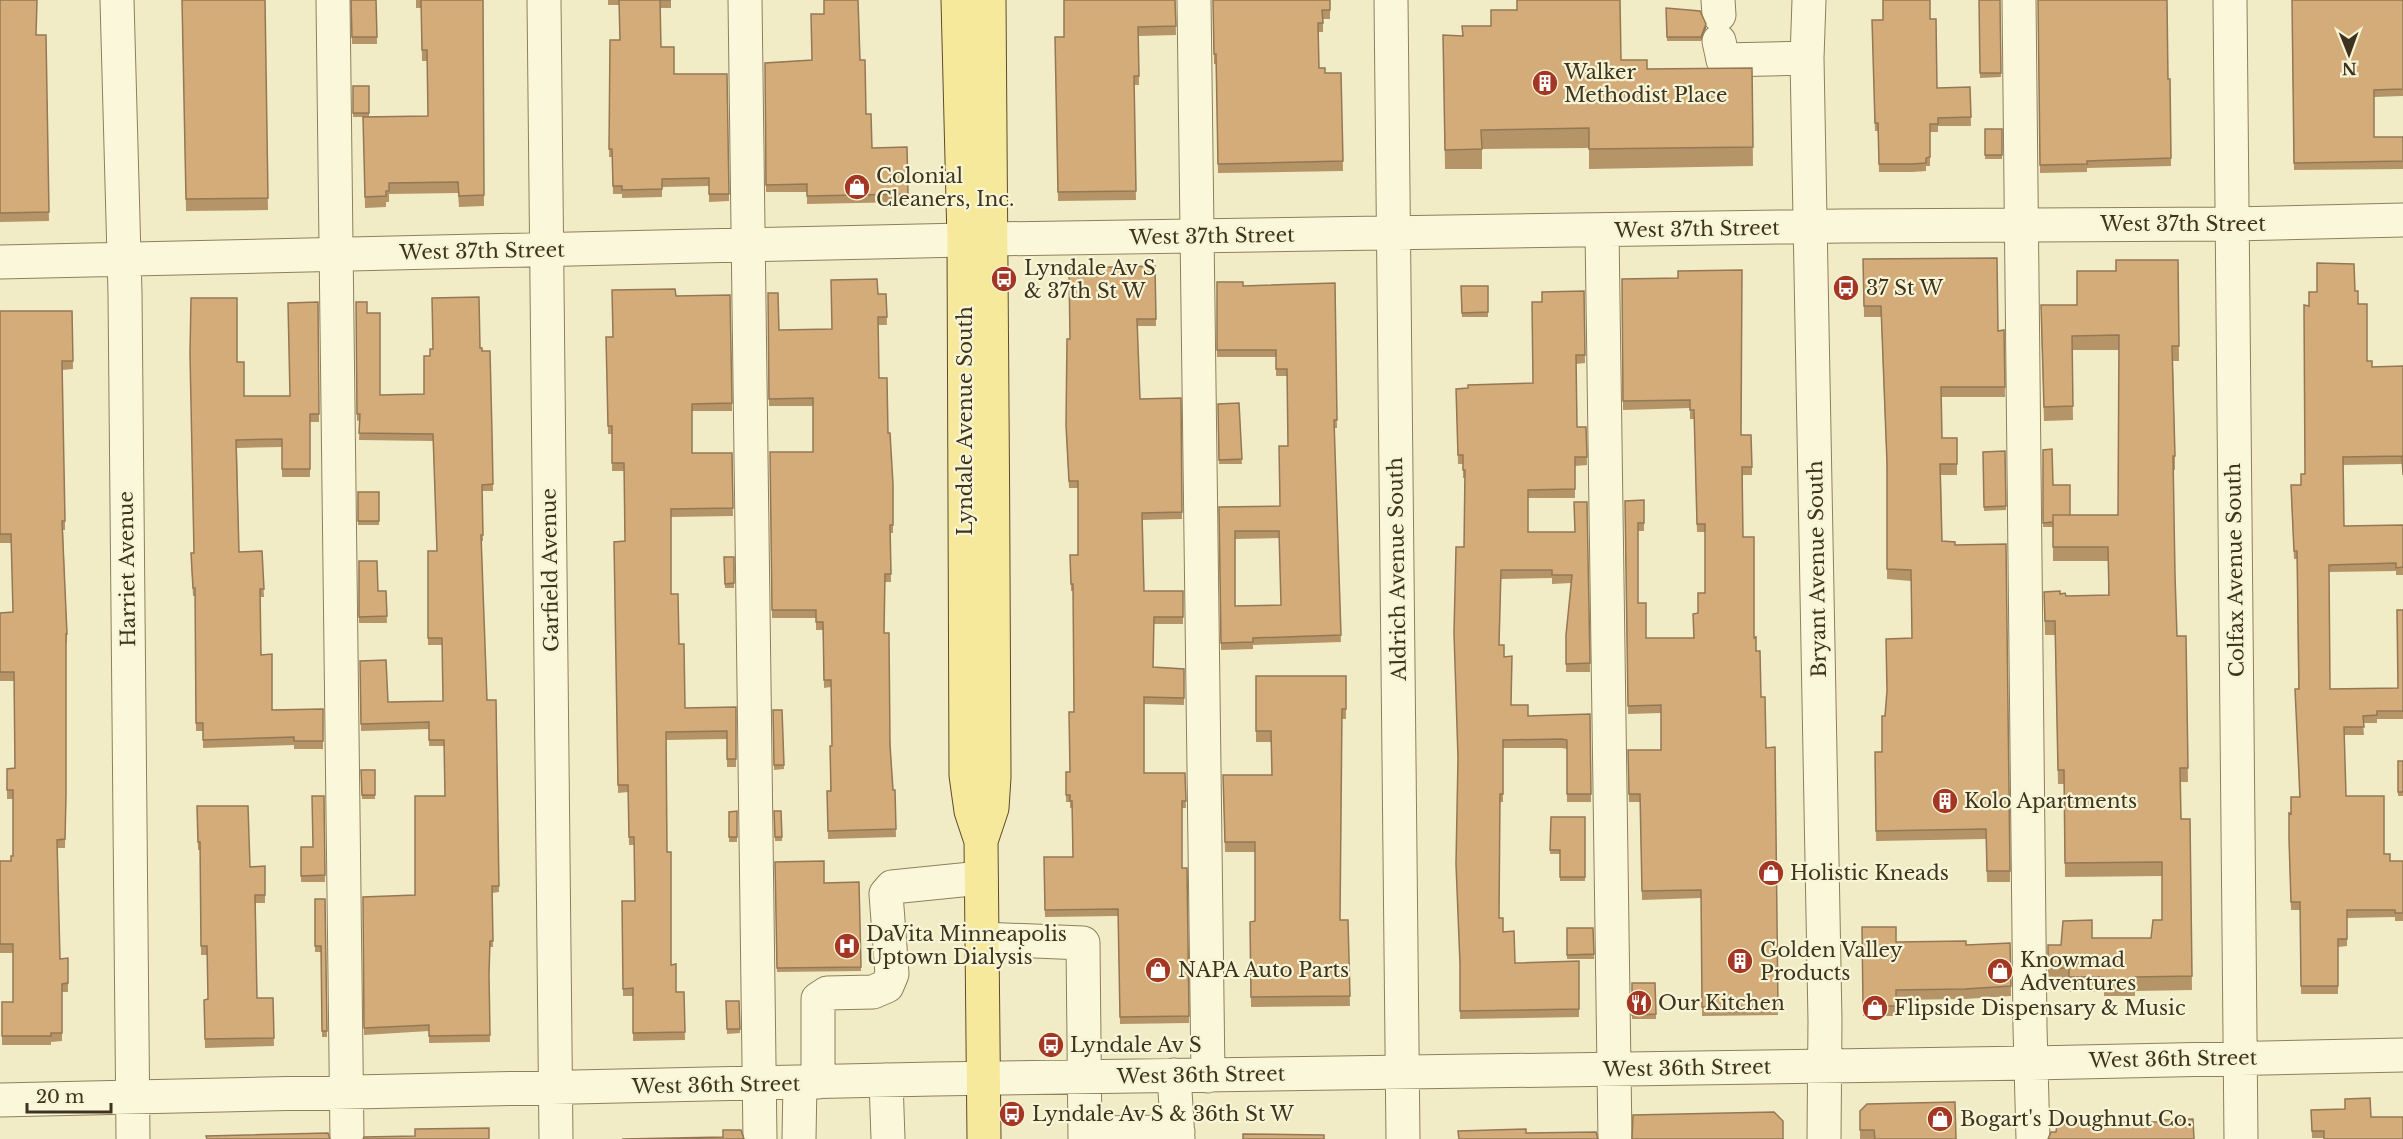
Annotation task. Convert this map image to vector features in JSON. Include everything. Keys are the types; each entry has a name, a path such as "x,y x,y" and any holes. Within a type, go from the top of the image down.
{"main road":[{"name":"Lyndale Avenue South","path":"958,0 978,240"},
{"name":"Lyndale Avenue South","path":"984,1139 981,841 971,811 966,775 978,240 989,0"}],"street":[{"name":"Harriet Avenue","path":"117,0 124,259 133,1139"},
{"path":"333,0 347,1139"},
{"name":"Garfield Avenue","path":"544,0 556,1139"},
{"path":"745,0 760,1139"},
{"path":"1194,0 1208,1076"},
{"name":"Aldrich Avenue South","path":"1391,0 1403,1139"},
{"name":"Bryant Avenue South","path":"1809,0 1824,1139"},
{"path":"2019,0 2033,1139"},
{"name":"Colfax Avenue South","path":"2230,0 2241,1139"},
{"path":"1719,18 1723,60 1808,58"},
{"name":"West 37th Street","path":"0,262 1198,236 2403,220"},
{"path":"1602,231 1615,1139"},
{"path":"799,1139 809,1082 818,999 827,993 873,993 887,986 892,974 886,894 892,887 981,878"},
{"path":"982,939 1083,942 1085,1136 1178,1135 1174,1075"},
{"name":"West 36th Street","path":"0,1100 1083,1076 1614,1070 2403,1055"},
{"path":"886,1080 888,1139"}],"building":[{"path":"0,0 37,0 36,35 46,35 49,212 0,213"},
{"path":"182,0 265,0 268,198 186,199"},
{"path":"351,0 376,0 377,37 352,37"},
{"path":"421,0 483,0 484,195 459,196 458,182 389,183 386,196 365,197 363,117 428,116 427,50 422,50"},
{"path":"619,0 660,0 661,47 674,47 674,74 727,74 729,194 709,194 709,178 662,179 662,189 622,190 622,186 613,186 612,149 609,149 610,40 620,40"},
{"path":"824,0 858,0 860,60 865,60 866,114 871,114 872,148 907,147 908,194 807,196 807,184 766,185 765,63 812,60 811,14 824,14"},
{"path":"1064,0 1175,0 1176,26 1138,27 1139,76 1134,76 1136,191 1058,192 1055,37 1064,37"},
{"path":"1213,0 1330,0 1330,10 1322,10 1323,23 1318,23 1319,68 1325,68 1325,73 1341,73 1343,161 1218,164"},
{"name":"Walker Methodist Place","path":"1517,0 1620,0 1621,60 1647,60 1647,69 1752,68 1753,147 1589,149 1589,128 1481,130 1482,149 1445,150 1443,35 1463,36 1462,26 1491,26 1491,10 1517,10"},
{"path":"1883,0 1930,0 1930,19 1936,19 1937,88 1970,87 1971,117 1938,118 1938,124 1930,124 1930,157 1926,158 1926,163 1879,164 1878,123 1875,123 1872,20 1883,20"},
{"path":"1979,0 2000,0 2001,73 1980,73"},
{"path":"2038,0 2167,0 2171,158 2040,165"},
{"path":"2292,0 2403,0 2403,89 2374,90 2374,137 2403,137 2403,161 2294,163"},
{"path":"1666,8 1700,11 1706,24 1701,37 1667,37"},
{"path":"353,86 369,86 369,113 353,113"},
{"path":"1985,129 2002,129 2002,155 1985,155"},
{"path":"1997,258 1998,331 2004,330 2005,387 1941,387 1942,438 1957,438 1957,464 1940,464 1942,541 1955,542 1955,545 2006,544 2010,871 1987,871 1986,829 1876,831 1875,752 1882,752 1882,716 1885,716 1887,691 1886,639 1912,638 1911,570 1887,569 1887,463 1881,306 1864,306 1863,259"},
{"path":"2116,260 2178,260 2179,346 2172,346 2175,575 2177,636 2186,636 2188,768 2180,768 2181,819 2190,819 2192,976 2135,977 2135,982 2104,982 2104,977 2069,977 2069,968 2048,968 2048,945 2061,945 2063,921 2092,920 2092,938 2151,938 2153,920 2162,920 2162,862 2065,863 2064,770 2058,770 2055,621 2045,621 2044,592 2060,591 2060,594 2065,593 2066,596 2109,595 2108,547 2053,547 2053,515 2118,515 2119,335 2072,336 2073,406 2044,407 2041,305 2077,305 2077,271 2116,271"},
{"path":"2317,263 2354,264 2358,304 2367,304 2367,361 2372,361 2372,367 2403,366 2403,475 2402,456 2343,457 2344,526 2403,525 2403,567 2396,568 2396,563 2329,565 2330,689 2398,688 2397,610 2403,610 2403,711 2377,711 2377,715 2363,716 2364,727 2344,727 2346,796 2384,796 2384,854 2390,854 2390,861 2403,861 2403,913 2395,913 2395,910 2347,910 2347,939 2338,939 2338,986 2301,986 2300,902 2291,902 2289,839 2291,797 2300,797 2295,689 2299,689 2297,551 2294,551 2291,485 2301,485 2301,474 2305,474 2304,305 2309,306 2309,292 2317,292"},
{"path":"1155,266 1156,319 1137,319 1140,399 1181,398 1182,512 1142,513 1144,591 1183,591 1183,617 1154,617 1153,667 1184,669 1184,698 1144,697 1144,773 1185,773 1186,801 1182,801 1182,868 1187,868 1189,1016 1120,1017 1118,909 1045,910 1044,857 1073,857 1072,801 1070,801 1070,795 1066,795 1066,772 1070,772 1069,712 1074,712 1073,584 1071,584 1070,555 1078,555 1078,481 1069,481 1066,425 1067,339 1070,339 1069,268"},
{"path":"1742,270 1741,435 1751,435 1752,467 1742,467 1743,537 1754,537 1754,638 1756,637 1756,651 1760,651 1761,697 1765,697 1766,748 1775,747 1778,1006 1702,1007 1701,890 1642,891 1640,794 1629,794 1628,750 1661,750 1661,705 1628,706 1625,501 1644,500 1644,523 1638,523 1638,603 1646,603 1646,638 1694,638 1693,614 1698,613 1698,593 1705,593 1705,524 1697,524 1694,410 1690,410 1690,400 1623,401 1622,279 1678,278 1678,271"},
{"path":"877,279 878,294 886,294 887,317 878,317 879,378 887,378 888,433 890,433 893,484 893,525 890,525 891,574 885,574 884,633 889,633 890,745 896,829 828,831 827,791 831,791 830,746 832,746 831,680 824,680 823,622 816,622 816,610 772,610 770,452 813,452 813,398 769,399 768,293 778,293 779,330 832,329 831,280"},
{"path":"1217,282 1243,282 1243,286 1335,283 1337,420 1334,420 1341,635 1253,638 1253,642 1221,643 1219,507 1280,506 1279,446 1288,446 1287,369 1276,369 1276,350 1217,350","holes":["1235,531 1279,531 1281,605 1235,606"]},
{"path":"1461,286 1488,286 1488,312 1462,313"},
{"path":"675,289 676,296 730,295 732,403 692,404 692,453 732,453 733,508 671,509 671,594 678,594 679,644 684,644 685,708 736,707 736,759 727,759 727,731 666,732 667,852 671,852 671,965 676,964 676,992 684,992 685,1032 633,1033 633,988 623,989 622,901 635,901 634,837 629,837 628,785 618,785 614,542 625,541 624,463 612,463 612,426 608,426 606,337 613,337 612,290"},
{"path":"1584,291 1585,355 1576,355 1577,427 1586,427 1587,457 1575,457 1575,489 1528,490 1528,532 1575,532 1574,502 1587,502 1590,663 1566,664 1566,635 1572,575 1552,575 1552,570 1501,570 1499,645 1504,645 1504,657 1512,656 1511,705 1528,705 1528,716 1590,714 1591,794 1567,794 1567,740 1562,739 1503,740 1503,794 1500,794 1499,918 1503,918 1503,932 1514,931 1515,963 1579,961 1579,1009 1460,1011 1456,864 1458,758 1454,633 1456,547 1464,547 1465,470 1463,470 1463,455 1458,455 1456,389 1468,388 1468,385 1533,383 1532,302 1542,302 1542,292"},
{"path":"479,297 480,348 482,351 490,351 493,484 482,485 483,535 481,535 487,700 496,700 499,886 492,886 493,941 490,941 489,973 490,1035 429,1036 429,1025 364,1028 363,897 415,895 415,796 445,796 444,740 429,740 429,722 361,724 360,661 386,660 388,702 443,701 442,638 428,638 428,551 437,551 433,434 359,433 356,302 367,302 367,313 380,313 380,395 424,394 424,356 430,356 430,349 433,349 432,298"},
{"path":"191,298 237,298 237,362 244,362 244,396 290,396 288,303 318,302 319,414 310,414 310,469 282,469 282,439 236,440 239,552 262,551 264,589 260,589 261,655 272,654 272,710 323,709 323,741 294,741 294,737 203,740 203,723 196,723 195,588 193,588 191,553 194,553"},
{"path":"0,311 72,311 73,361 62,361 65,521 62,521 67,634 66,795 65,839 57,840 60,959 68,958 68,983 62,984 62,1033 51,1033 51,1036 2,1036 2,1002 13,1002 13,944 0,944 0,861 11,861 11,856 13,856 13,790 7,790 7,769 15,768 14,672 0,672 0,613 13,612 11,534 0,534"},
{"path":"1239,403 1242,459 1219,460 1218,404"},
{"path":"2052,449 2053,485 2070,485 2070,515 2053,515 2053,522 2043,523 2043,450"},
{"path":"2005,451 2006,506 1984,507 1983,452"},
{"path":"358,492 379,492 379,521 358,521"},
{"path":"724,557 734,557 734,583 725,584"},
{"path":"359,561 377,561 378,591 386,591 387,616 359,617"},
{"path":"1256,676 1346,676 1346,709 1342,709 1340,920 1348,920 1350,996 1251,997 1250,922 1255,921 1255,842 1225,842 1223,775 1272,775 1271,731 1256,731"},
{"path":"773,710 782,710 784,765 774,765"},
{"path":"2398,761 2403,761 2403,792 2398,792"},
{"path":"361,770 375,770 375,795 362,795"},
{"path":"312,796 324,796 325,875 301,876 301,847 313,847"},
{"path":"197,806 248,806 250,867 265,866 265,895 255,895 257,998 273,998 274,1038 205,1039 204,1000 208,999 207,946 201,946 200,842 198,842"},
{"path":"737,811 737,837 729,837 729,812"},
{"path":"774,811 781,811 782,837 775,837"},
{"path":"1551,817 1585,817 1585,877 1560,877 1560,850 1550,850"},
{"path":"824,861 824,883 859,882 861,967 777,968 775,862"},
{"path":"315,899 325,899 327,1031 322,1031 321,946 315,946"},
{"path":"1862,927 1896,927 1896,942 1966,941 1966,945 2010,943 2011,986 1896,990 1896,1006 1863,1006"},
{"path":"1567,928 1593,928 1594,954 1567,955"},
{"path":"1632,983 1655,983 1656,1014 1632,1015"},
{"path":"726,1001 739,1001 740,1029 727,1029"},
{"path":"2370,1098 2371,1117 2403,1117 2403,1139 2324,1139 2324,1131 2312,1131 2311,1110 2345,1109 2345,1099"},
{"path":"1955,1102 1956,1139 1875,1139 1874,1130 1860,1130 1860,1111 1867,1104"},
{"path":"1774,1112 1783,1121 1783,1139 1632,1139 1633,1115"},
{"path":"2193,1119 2194,1139 2048,1139 2051,1132 2056,1132 2057,1124 2113,1124 2113,1122"},
{"path":"489,1128 489,1139 363,1139 364,1137 415,1136 415,1129"},
{"path":"1526,1129 1526,1133 1596,1132 1598,1139 1459,1139 1458,1131"},
{"path":"723,1130 741,1130 744,1139 622,1139 723,1137"},
{"path":"328,1133 330,1139 207,1139 206,1136"},
{"path":"1243,1134 1324,1135 1324,1139 1243,1139"}],"place":[{"name":"Walker Methodist Place","path":"1545,83"},
{"name":"Colonial Cleaners, Inc.","path":"857,187"},
{"name":"Lyndale Av S & 37th St W","path":"1004,279"},
{"name":"37 St W","path":"1846,288"},
{"name":"Kolo Apartments","path":"1945,801"},
{"name":"Holistic Kneads","path":"1771,873"},
{"name":"DaVita Minneapolis Uptown Dialysis","path":"847,946"},
{"name":"Golden Valley Products","path":"1740,961"},
{"name":"NAPA Auto Parts","path":"1158,970"},
{"name":"Knowmad Adventures","path":"2000,971"},
{"name":"Our Kitchen","path":"1639,1003"},
{"name":"Flipside Dispensary & Music","path":"1875,1008"},
{"name":"Lyndale Av S","path":"1051,1045"},
{"name":"Lyndale Av S & 36th St W","path":"1012,1114"},
{"name":"Bogart's Doughnut Co.","path":"1940,1119"}]}
